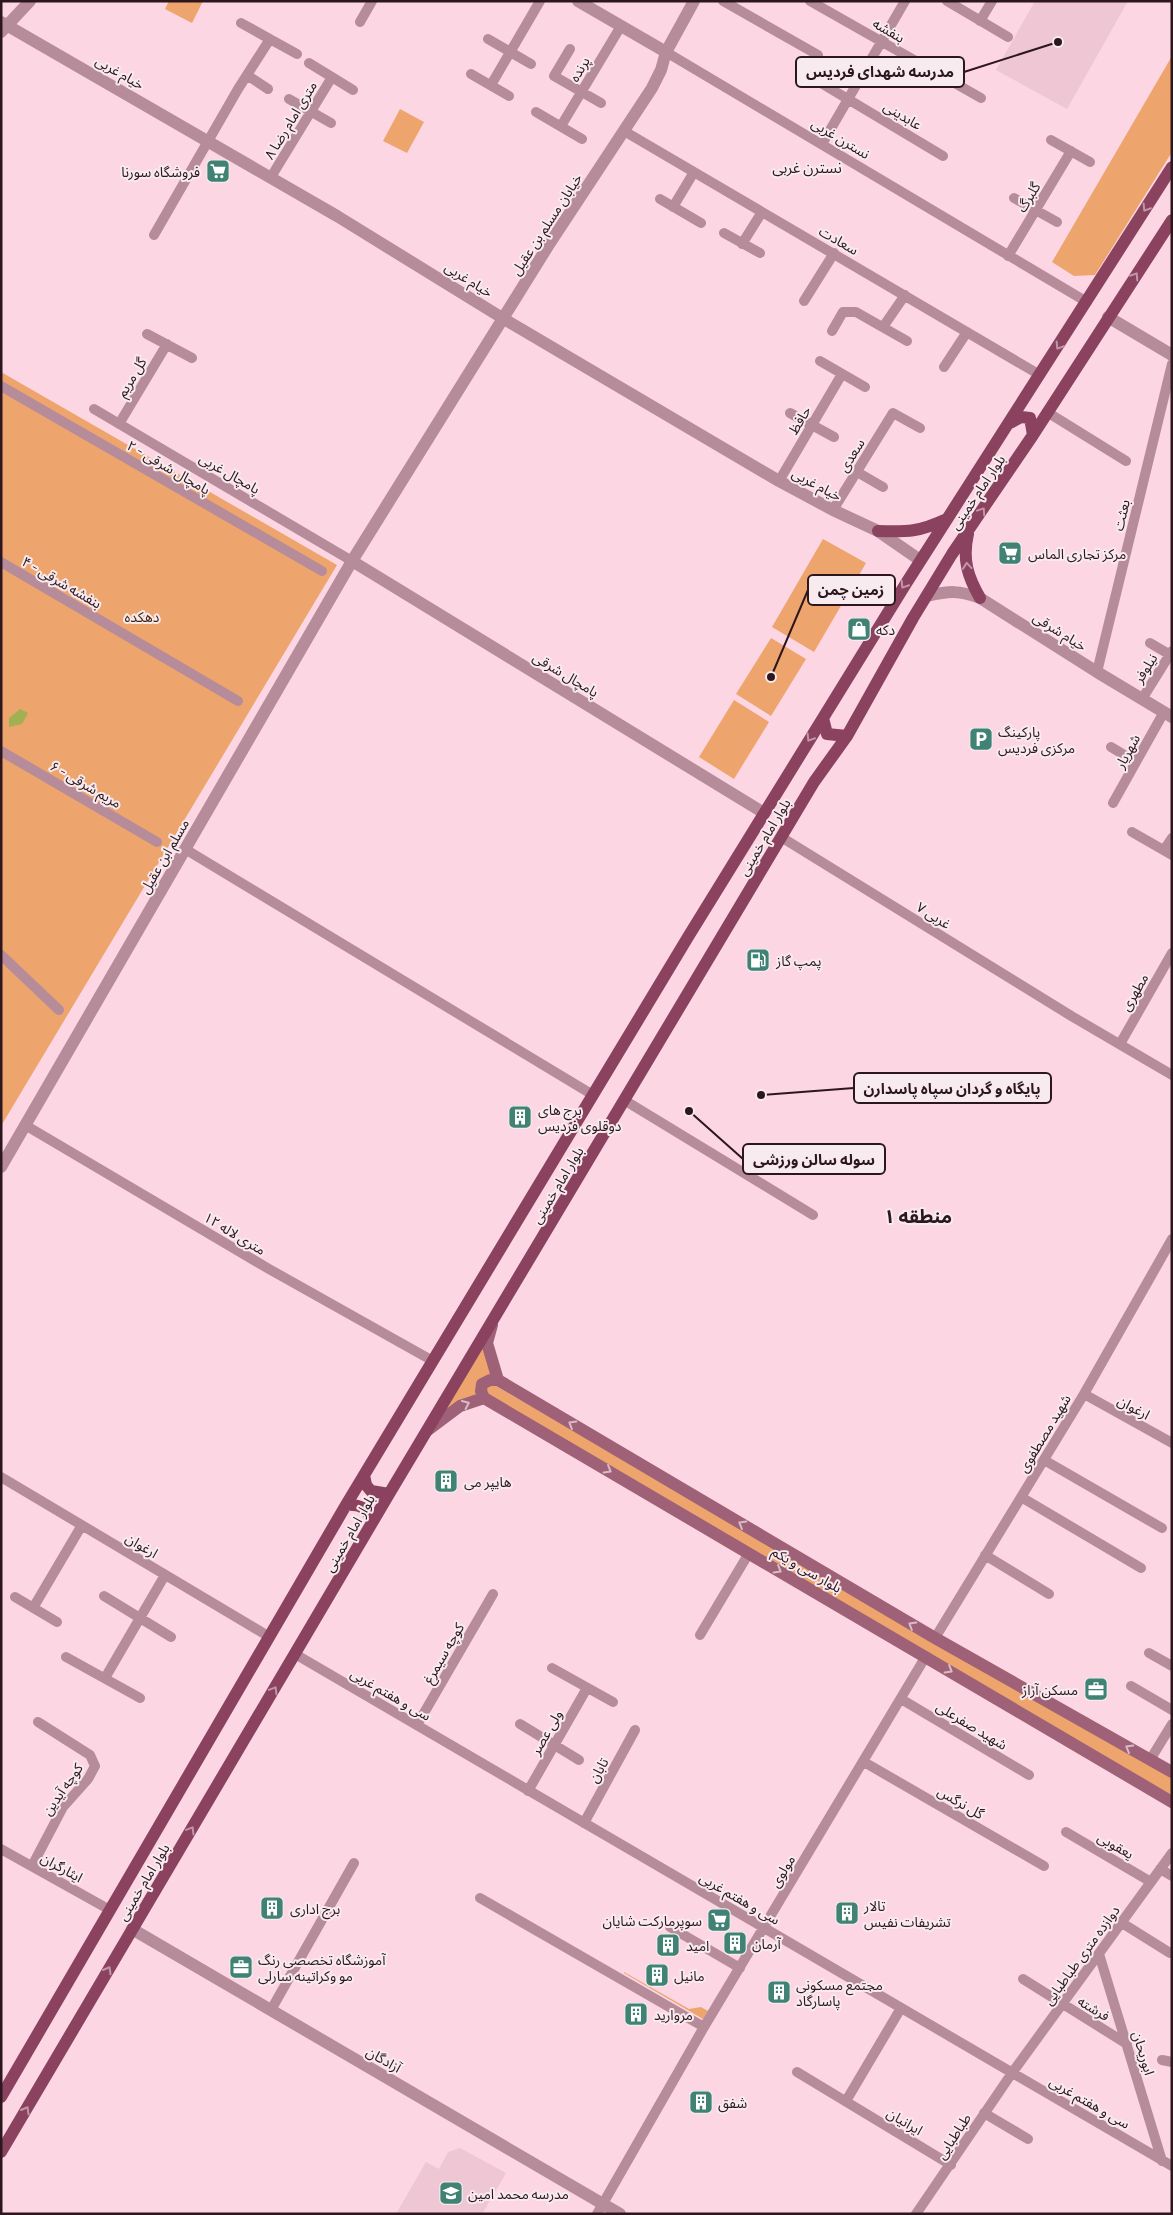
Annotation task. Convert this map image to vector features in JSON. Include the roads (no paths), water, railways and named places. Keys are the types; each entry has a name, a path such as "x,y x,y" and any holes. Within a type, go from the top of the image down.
{"main road":[{"name":"بلوار امام خمینی","path":"1,2098 268,1636 593,1094 920,560 1172,167"},
{"name":"بلوار امام خمینی","path":"1,2152 389,1494 781,837 814,782 847,736 926,596 1034,435 1172,220"},
{"path":"1009,423 1021,417 1030,418 1034,435"},
{"path":"878,532 920,530 947,519"},
{"path":"969,530 966,549 967,574 980,598"},
{"path":"823,718 827,734 847,736"},
{"path":"426,1432 443,1417 460,1406 484,1398 481,1390 482,1384 490,1380 498,1380 488,1343 493,1322"},
{"name":"بلوار سی و یکم","path":"498,1380 935,1638 1172,1772"},
{"name":"بلوار سی و یکم","path":"484,1398 1172,1802"},
{"path":"364,1475 366,1484 371,1491 389,1494"},
{"path":"346,1505 357,1504 364,1507 373,1521"}],"street":[{"path":"3,26 30,1"},
{"path":"360,22 372,1"},
{"path":"491,85 540,1"},
{"name":"نسترن غربی","path":"578,1 1086,302"},
{"name":"خیابان مسلم بن عقیل","path":"352,561 548,246 624,131 661,70 666,52 694,1"},
{"path":"722,1 818,55"},
{"name":"بنفشه","path":"810,1 981,98"},
{"path":"822,144 880,41 905,1"},
{"path":"947,1 1008,37"},
{"path":"980,21 992,1"},
{"path":"241,22 297,54"},
{"name":"خیام غربی","path":"3,26 209,141 779,481 878,532 920,560"},
{"name":"پرنده","path":"561,126 620,26"},
{"path":"154,234 270,39"},
{"path":"488,39 531,64"},
{"path":"570,49 554,76 601,103"},
{"path":"309,63 353,90"},
{"path":"470,74 510,96"},
{"path":"247,75 268,89"},
{"name":"۸ متری امام رضا","path":"271,178 332,77"},
{"name":"عابدینی","path":"821,83 943,156"},
{"path":"289,99 331,123"},
{"path":"536,112 582,139"},
{"name":"سعادت","path":"624,131 1040,375"},
{"path":"1051,140 1090,162"},
{"name":"گلبرگ","path":"1008,256 1071,151"},
{"path":"673,207 694,172"},
{"path":"1014,198 1057,222"},
{"path":"660,199 701,223"},
{"path":"742,244 762,212"},
{"path":"724,233 760,253"},
{"path":"804,300 834,253"},
{"path":"883,327 906,295"},
{"path":"832,331 843,312 856,312 907,341"},
{"path":"1108,317 1172,355"},
{"path":"944,367 967,332"},
{"path":"147,334 192,358"},
{"name":"گل مریم","path":"119,424 167,344"},
{"path":"820,361 865,387"},
{"name":"بعثت","path":"1097,672 1172,364"},
{"name":"حافظ","path":"779,481 842,374"},
{"name":"پامچال شرقی - ۲","path":"1,386 322,572"},
{"name":"پامچال غربی","path":"94,409 352,561"},
{"path":"1047,412 1126,461"},
{"path":"790,413 834,437"},
{"name":"سعدی","path":"833,510 893,413 920,428"},
{"path":"857,472 883,488"},
{"name":"پامچال شرقی","path":"352,561 764,813"},
{"name":"مسلم ابن عقیل","path":"1,1167 352,561"},
{"name":"بنفشه شرقی - ۴","path":"1,562 238,701"},
{"name":"خیام شرقی","path":"926,596 948,591 963,592 980,598 1097,672 1168,714"},
{"path":"1150,643 1171,654"},
{"name":"نیلوفر","path":"1142,699 1171,654"},
{"name":"شهریار","path":"1113,803 1136,762 1168,714"},
{"path":"1111,748 1136,762"},
{"name":"مریم شرقی - ۶","path":"1,751 157,842"},
{"path":"1132,832 1168,853 1172,838"},
{"name":"۷ غربی","path":"781,837 1120,1044"},
{"path":"186,849 593,1094"},
{"name":"مطهری","path":"1120,1044 1172,954"},
{"path":"1,956 59,1010"},
{"path":"1120,1044 1172,1075"},
{"path":"624,1100 813,1215"},
{"name":"۱۲ متری لاله","path":"25,1125 269,1269 433,1361"},
{"name":"شهید مصطفوی","path":"935,1638 1084,1394 1172,1239"},
{"name":"ارغوان","path":"1084,1394 1172,1443"},
{"path":"1044,1460 1162,1528"},
{"name":"ارغوان","path":"1,1477 268,1636"},
{"path":"1021,1497 1141,1568"},
{"path":"33,1608 82,1525"},
{"path":"700,1635 748,1553"},
{"path":"985,1555 1049,1594"},
{"path":"105,1678 165,1575"},
{"name":"کوچه سیمرغ","path":"417,1725 493,1594"},
{"path":"104,1596 171,1637"},
{"path":"15,1597 57,1622"},
{"path":"1149,1653 1172,1666"},
{"name":"سی و هفتم غربی","path":"295,1654 1172,2166"},
{"name":"مولوی","path":"600,2209 704,2027 926,1656"},
{"path":"66,1657 140,1698"},
{"path":"552,1668 613,1702"},
{"path":"1131,1686 1172,1710"},
{"name":"ولی عصر","path":"528,1791 587,1688"},
{"name":"شهید صفرعلی","path":"900,1699 1030,1775"},
{"name":"کوچه آیدین","path":"32,1866 63,1807 88,1779 94,1766 90,1755 38,1722"},
{"path":"520,1724 579,1760"},
{"path":"1150,1760 1172,1724"},
{"name":"تابان","path":"584,1823 636,1730"},
{"name":"گل نرگس","path":"864,1762 1044,1866"},
{"name":"یعقوبی","path":"1066,1832 1151,1882"},
{"name":"ایثارگران","path":"1,1849 110,1910"},
{"name":"دوازده متری طباطبایی","path":"1012,2073 1172,1854"},
{"path":"271,2010 354,1863"},
{"path":"1160,1869 1172,1876"},
{"path":"480,1898 704,2027"},
{"path":"1122,1923 1170,1953"},
{"path":"670,1927 740,1968"},
{"name":"آزادگان","path":"132,1929 271,2010 600,2209 620,2214"},
{"name":"ابوریحان","path":"1099,1954 1162,2161"},
{"name":"فرشته","path":"1023,1979 1127,2044"},
{"path":"846,2101 901,2008"},
{"name":"ایرانیان","path":"797,2072 951,2165"},
{"name":"طباطبایی","path":"916,2214 1012,2073"},
{"path":"984,2113 1028,2139"}],"place":[{"name":"مدرسه شهدای فردیس","path":"1058,42"},
{"name":"فروشگاه سورنا","path":"218,171"},
{"name":"مرکز تجاری الماس","path":"1010,553"},
{"name":"دکه","path":"859,629"},
{"name":"زمین چمن","path":"771,677"},
{"name":"پارکینگ مرکزی فردیس","path":"981,739"},
{"name":"پمپ گاز","path":"758,960"},
{"name":"پایگاه و گردان سپاه پاسدارن","path":"761,1095"},
{"name":"سوله سالن ورزشی","path":"689,1111"},
{"name":"برج های دوقلوی فردیس","path":"520,1117"},
{"name":"هایپر می","path":"446,1481"},
{"name":"مسکن آراز","path":"1096,1689"},
{"name":"برج اداری","path":"272,1908"},
{"name":"تالار تشریفات نفیس","path":"847,1913"},
{"name":"سوپرمارکت شایان","path":"719,1920"},
{"name":"آرمان","path":"735,1943"},
{"name":"امید","path":"668,1945"},
{"name":"آموزشگاه تخصصی رنگ مو وکراتینه سارلی","path":"241,1967"},
{"name":"مانیل","path":"657,1975"},
{"name":"مجتمع مسکونی پاسارگاد","path":"779,1992"},
{"name":"مروارید","path":"636,2014"},
{"name":"شفق","path":"701,2102"},
{"name":"مدرسه محمد امین","path":"451,2193"}],"district":[{"name":"نسترن غربی","path":"807,167"},
{"name":"منطقه ۱","path":"918,1216"}],"park label":[{"name":"دهکده","path":"142,616"}]}
